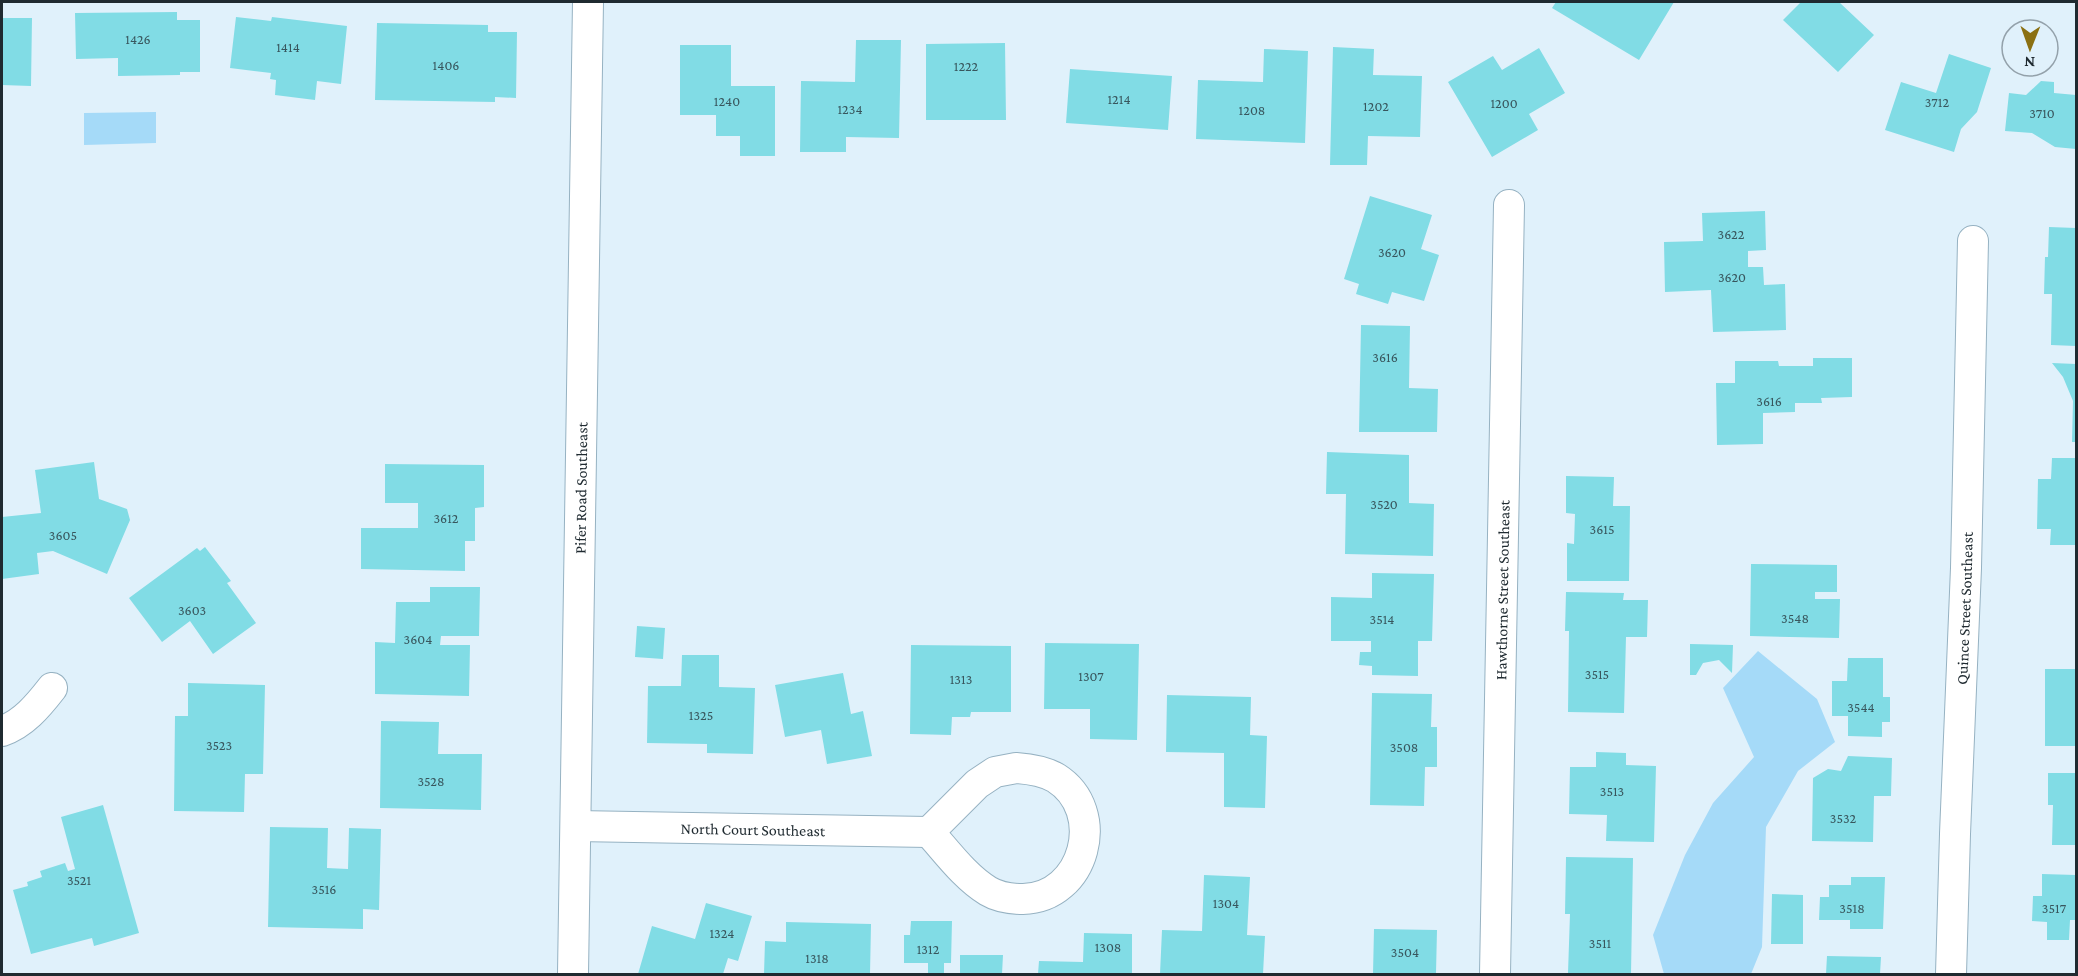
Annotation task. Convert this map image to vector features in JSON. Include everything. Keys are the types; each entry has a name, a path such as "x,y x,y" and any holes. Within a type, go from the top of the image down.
{"street":[{"name":"Pifer Road Southeast","path":"573,975 588,2"},
{"name":"Hawthorne Street Southeast","path":"1495,975 1509,205"},
{"name":"Quince Street Southeast","path":"1951,975 1966,568 1973,241"},
{"path":"2,731 22,720 39,705 52,688"},
{"path":"1016,768 1037,770 1056,778 1072,792 1082,811 1086,833 1083,855 1072,875 1054,890 1033,898 1010,899 989,892 971,878 929,832 977,784 995,772 1016,768"},
{"name":"North Court Southeast","path":"576,826 929,832"}],"shaded area":[{"path":"156,112 156,143 84,145 84,113"},
{"path":"1758,651 1817,699 1835,742 1798,771 1766,827 1762,947 1751,974 1664,974 1653,935 1685,855 1713,803 1754,757 1723,688"}],"building":[{"path":"1556,2 1674,2 1639,60 1552,8"},
{"path":"1801,2 1839,2 1874,35 1838,72 1783,20"},
{"path":"177,12 177,20 200,20 200,72 180,72 180,75 118,76 118,58 76,59 75,13"},
{"path":"236,17 271,21 272,17 347,26 341,84 317,81 315,100 275,95 276,80 270,79 271,73 230,68"},
{"path":"2,18 32,18 31,86 2,85"},
{"path":"377,23 488,25 488,32 517,32 516,98 495,97 495,102 375,100"},
{"path":"856,40 901,40 899,138 846,137 846,152 800,152 801,81 855,82"},
{"path":"1005,43 1006,120 926,120 926,44"},
{"path":"680,45 731,45 731,86 775,86 775,156 740,156 740,136 716,136 716,115 680,115"},
{"path":"1333,47 1374,49 1373,75 1422,76 1420,137 1368,136 1367,165 1330,165"},
{"path":"1539,48 1565,93 1529,114 1538,130 1492,157 1448,82 1493,56 1502,70"},
{"path":"1264,49 1308,51 1305,143 1196,139 1198,80 1263,82"},
{"path":"1949,54 1991,68 1977,112 1961,129 1954,152 1885,130 1901,82 1936,93"},
{"path":"1070,69 1172,76 1168,130 1066,123"},
{"path":"2041,81 2054,82 2054,93 2076,95 2076,149 2055,147 2032,133 2005,131 2009,93 2026,95"},
{"path":"1370,196 1432,215 1421,249 1439,255 1424,301 1392,292 1388,304 1356,294 1359,284 1344,279"},
{"path":"1765,211 1766,250 1748,251 1748,267 1763,267 1764,285 1785,284 1786,330 1713,332 1711,290 1665,292 1664,242 1703,241 1702,213"},
{"path":"2049,227 2076,228 2076,346 2051,345 2052,294 2044,294"},
{"path":"1361,325 1410,326 1409,388 1438,389 1437,432 1359,432"},
{"path":"1813,358 1852,358 1852,397 1821,398 1822,403 1795,403 1795,412 1763,413 1763,444 1717,445 1716,383 1735,383 1735,361 1778,361 1779,366 1813,366"},
{"path":"2052,363 2076,364 2076,442 2072,442 2073,401 2063,377"},
{"path":"1327,452 1409,455 1409,503 1434,504 1433,556 1345,554 1346,494 1326,494"},
{"path":"2052,458 2076,458 2076,545 2050,545 2051,529 2037,529 2038,479 2051,479"},
{"path":"94,462 99,499 127,509 130,520 107,574 53,551 37,553 39,574 2,579 2,517 41,513 35,470"},
{"path":"385,464 484,465 484,507 475,508 475,541 465,541 465,571 361,569 361,528 418,528 418,503 385,503"},
{"path":"1566,476 1614,477 1613,506 1630,506 1629,581 1567,581 1567,543 1574,544 1575,514 1566,513"},
{"path":"205,547 231,581 227,583 256,623 213,654 190,621 162,642 129,598 197,548 200,551"},
{"path":"1751,564 1837,565 1837,592 1815,592 1815,599 1840,599 1839,638 1750,636"},
{"path":"1372,573 1434,574 1432,641 1418,641 1418,676 1372,675 1372,666 1359,665 1360,652 1371,652 1371,641 1331,641 1331,597 1372,598"},
{"path":"430,587 480,587 479,636 441,636 440,645 470,645 469,696 375,694 375,642 395,643 396,602 430,602"},
{"path":"1566,592 1624,593 1623,600 1648,600 1647,637 1626,637 1624,713 1568,712 1569,631 1565,631"},
{"path":"637,626 665,628 663,659 635,657"},
{"path":"1045,643 1139,644 1137,740 1090,739 1090,709 1044,709"},
{"path":"1690,644 1733,645 1732,673 1719,660 1703,663 1696,675 1690,675"},
{"path":"911,645 1011,646 1011,712 971,712 970,717 952,717 951,735 910,734"},
{"path":"682,655 719,655 719,687 755,688 753,754 707,753 707,744 647,743 648,686 681,686"},
{"path":"1848,658 1883,658 1883,697 1890,697 1890,722 1882,722 1882,737 1848,736 1848,716 1832,716 1832,681 1847,681"},
{"path":"2045,669 2076,669 2076,746 2045,746"},
{"path":"843,673 851,714 863,711 872,756 827,764 821,730 785,737 775,685"},
{"path":"188,683 265,685 263,774 245,774 244,812 174,811 175,716 188,716"},
{"path":"1372,693 1432,694 1431,727 1437,727 1437,767 1425,767 1424,806 1370,805"},
{"path":"1167,695 1251,697 1250,735 1267,736 1265,808 1224,807 1224,753 1166,752"},
{"path":"381,721 439,722 438,754 482,754 481,810 380,808"},
{"path":"1596,752 1626,753 1626,765 1656,766 1654,842 1606,841 1607,815 1569,814 1570,767 1596,767"},
{"path":"1848,756 1892,758 1891,796 1874,796 1873,842 1812,841 1813,778 1828,769 1841,771"},
{"path":"2048,773 2076,773 2076,845 2052,845 2053,805 2048,805"},
{"path":"103,805 139,933 94,946 92,938 31,954 13,890 28,886 27,882 42,877 40,871 65,863 68,871 75,869 61,817"},
{"path":"270,827 328,828 327,868 348,869 349,828 381,829 379,910 363,909 363,929 268,927"},
{"path":"1566,857 1633,858 1631,974 1568,973 1570,914 1565,914"},
{"path":"2042,874 2076,875 2076,920 2070,920 2069,940 2047,940 2047,922 2032,921 2033,896 2042,896"},
{"path":"1204,875 1250,877 1247,935 1265,936 1263,974 1160,974 1162,930 1202,931"},
{"path":"1851,877 1885,877 1883,929 1850,929 1850,920 1819,920 1820,897 1829,897 1829,885 1851,885"},
{"path":"1772,894 1803,895 1803,944 1771,944"},
{"path":"706,903 752,916 738,961 728,958 723,974 638,974 652,926 695,939"},
{"path":"911,921 952,921 951,963 944,963 944,974 928,974 928,963 904,963 904,935 910,935"},
{"path":"786,922 871,924 870,974 764,974 765,941 786,942"},
{"path":"1374,929 1437,930 1436,973 1373,974"},
{"path":"1084,933 1132,934 1132,974 1038,974 1039,961 1083,962"},
{"path":"960,955 1003,955 1002,974 960,974"},
{"path":"1827,956 1881,957 1880,974 1826,974"}]}
